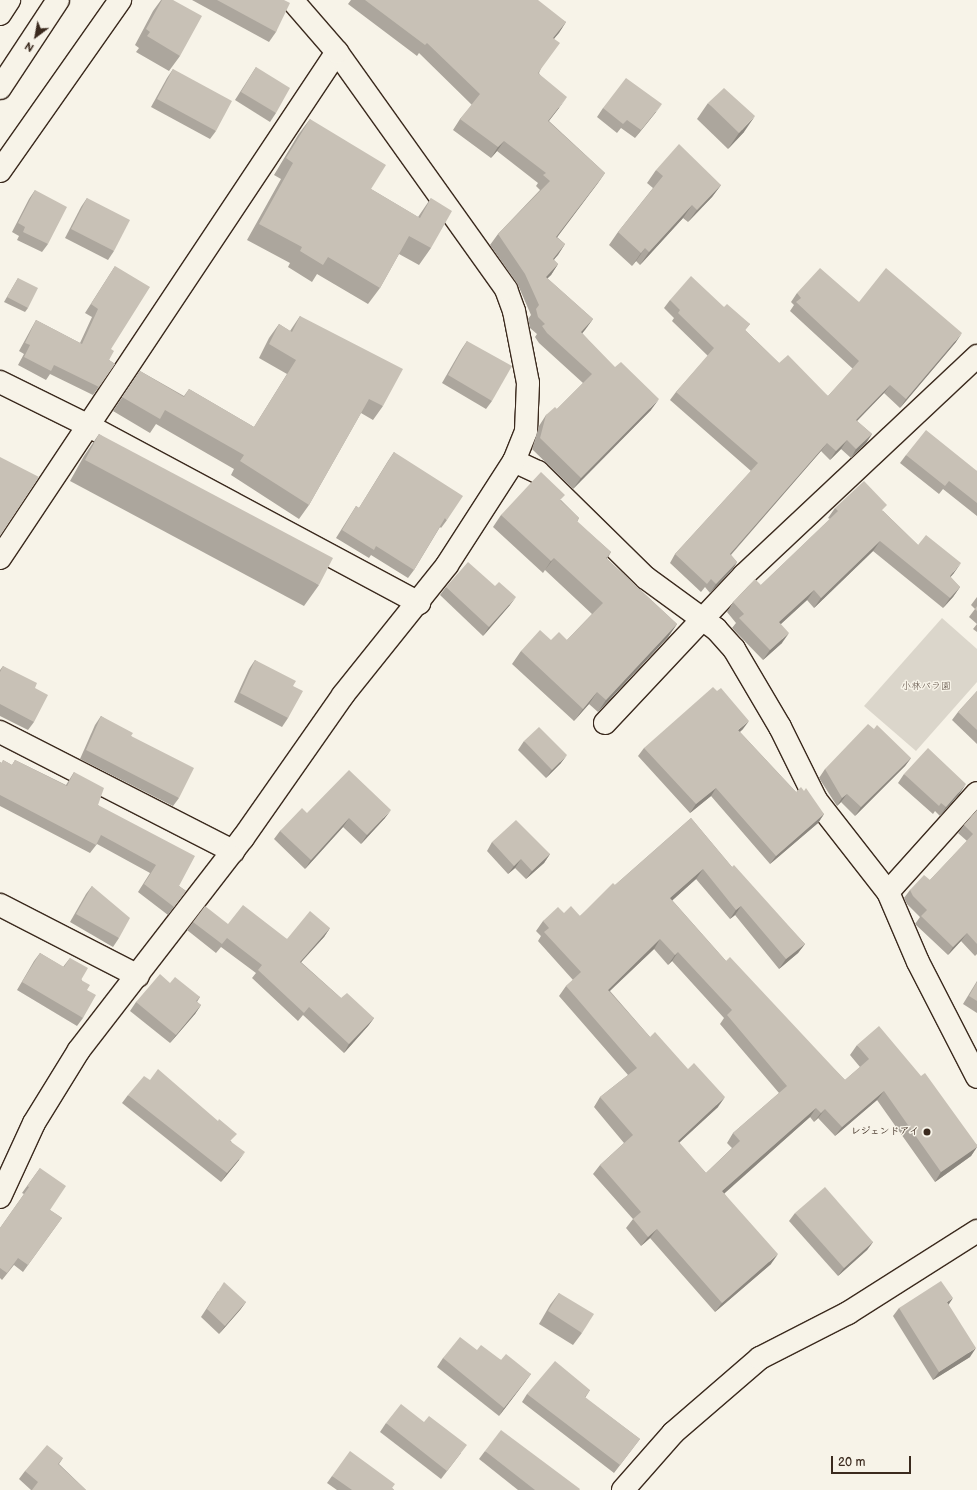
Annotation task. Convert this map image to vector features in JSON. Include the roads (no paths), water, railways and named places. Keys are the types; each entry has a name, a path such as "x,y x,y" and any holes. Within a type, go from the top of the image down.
{"main road":[{"path":"0,14 9,0"},
{"path":"0,88 58,0"},
{"path":"0,171 120,0"},
{"path":"0,1197 34,1123 68,1068 233,851 343,695 419,603 447,565 514,461 526,431 528,384 514,311 506,289 337,52 292,0"},
{"path":"0,558 87,425 337,52"},
{"path":"605,723 673,652 702,618 977,356"},
{"path":"0,382 87,425 419,603"},
{"path":"514,461 538,472 646,578 702,618 734,649 780,727 816,800 888,892 918,962 977,1077"},
{"path":"0,732 233,851"},
{"path":"888,892 977,793"},
{"path":"0,905 138,976"},
{"path":"623,1490 672,1433 760,1358 848,1313 977,1231"}],"place":[{"name":"レジェンドアイ","path":"927,1132"}],"park label":[{"name":"小林バラ園","path":"926,687"}]}
